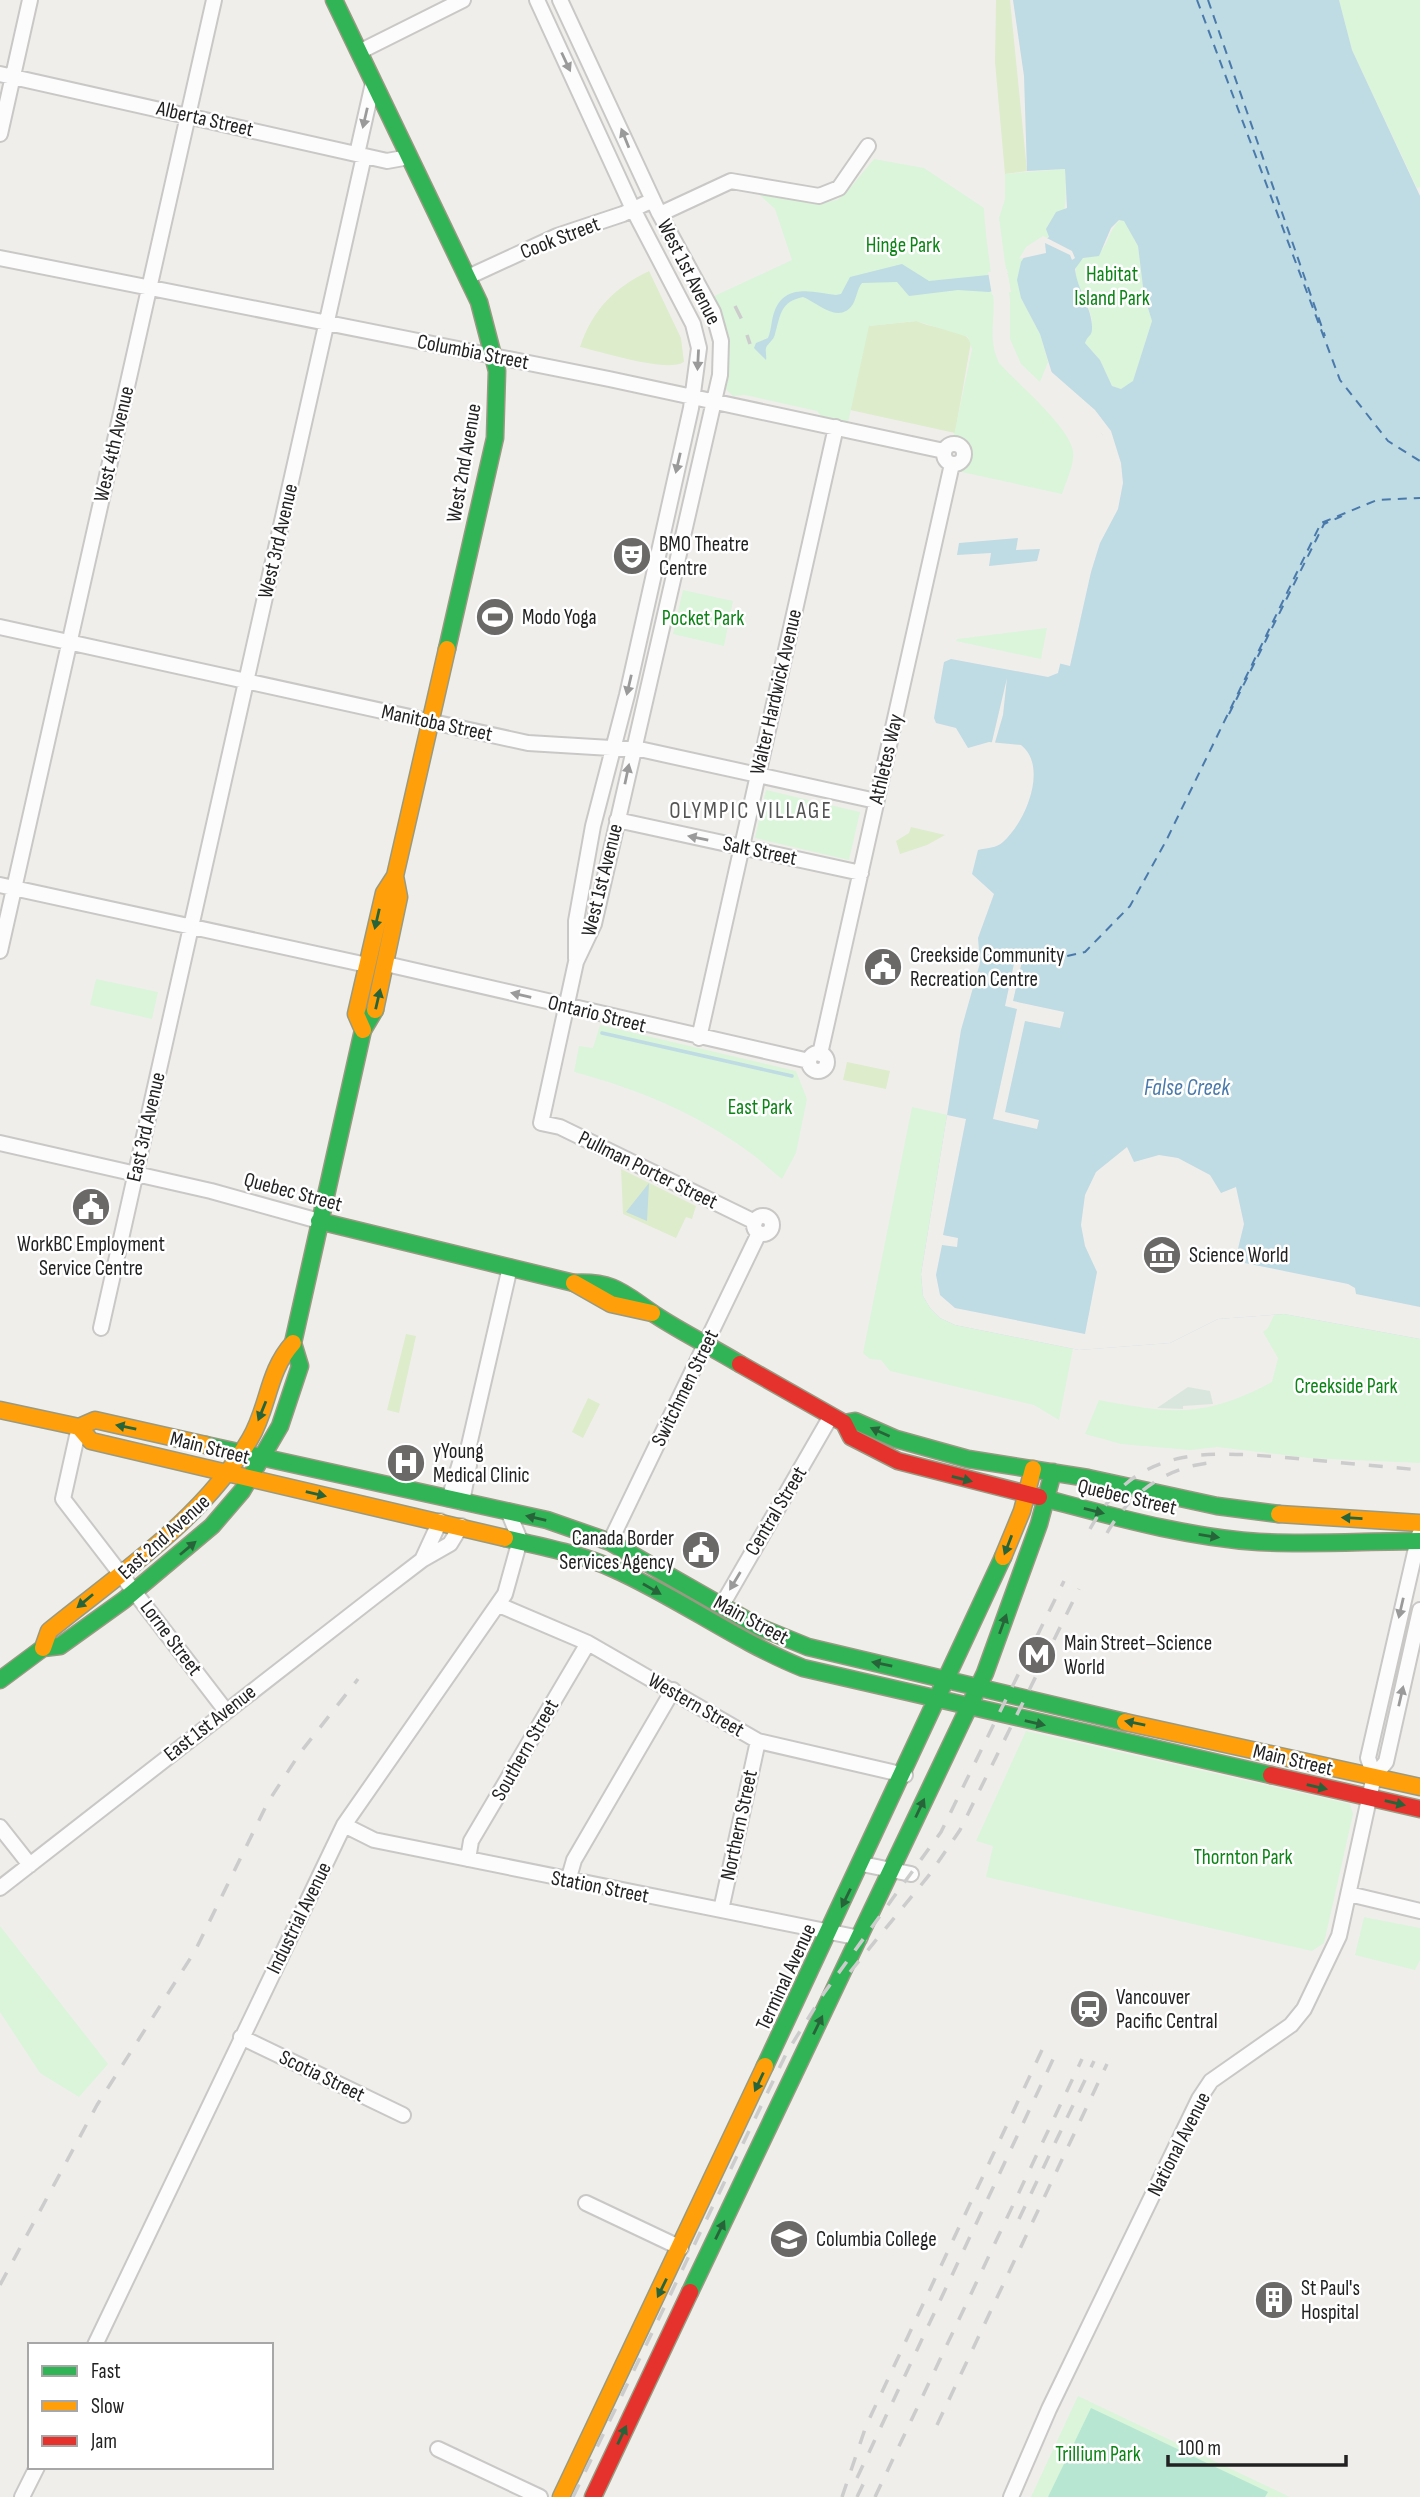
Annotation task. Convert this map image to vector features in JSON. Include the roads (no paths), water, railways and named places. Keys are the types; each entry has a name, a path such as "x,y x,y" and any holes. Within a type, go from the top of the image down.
{"main road":[{"name":"West 2nd Avenue","path":"334,0 468,277 488,326 497,392 495,438 432,723 395,876 384,893 366,965"},
{"name":"West 2nd Avenue","path":"386,964 399,897 395,876"},
{"name":"East 2nd Avenue","path":"0,1680 43,1648 60,1646 135,1592 212,1526 263,1458 280,1426 300,1366 293,1343 319,1221 363,1030 373,1018 386,964"},
{"name":"East 2nd Avenue","path":"363,1030 356,1014 366,965"},
{"name":"Quebec Street","path":"319,1221 574,1283 588,1294 620,1307 652,1312 837,1420 851,1437 898,1461 1026,1495 1214,1537 1261,1542 1419,1538"},
{"name":"East 2nd Avenue","path":"43,1648 49,1631 191,1513 226,1473 250,1439 265,1404 278,1360 293,1343"},
{"name":"Main Street","path":"0,1410 79,1427 95,1420 572,1527 610,1542 792,1642 978,1688 1420,1787"},
{"name":"Quebec Street","path":"837,1420 855,1421 896,1439 941,1453 1264,1513 1420,1522"},
{"name":"Main Street","path":"79,1427 91,1441 520,1540 603,1563 781,1661 968,1707 1420,1809"},
{"name":"Terminal Avenue","path":"561,2497 905,1775 988,1594 1026,1495 1033,1469"},
{"path":"593,2497 978,1688 1005,1619 1053,1472"}],"street":[{"path":"0,134 7,75 30,0"},
{"name":"West 4th Avenue","path":"0,951 7,886 69,643 214,0"},
{"path":"359,52 463,0"},
{"name":"West 1st Avenue","path":"537,0 633,209 694,324 699,362 626,695 611,748 576,921 576,962"},
{"name":"West 1st Avenue","path":"560,0 653,200 716,321 722,361 594,924 576,962"},
{"name":"Alberta Street","path":"7,75 387,161 409,157"},
{"name":"West 3rd Avenue","path":"191,927 326,322 361,155 373,83"},
{"path":"660,214 731,181 819,197 839,188 868,146"},
{"name":"Cook Street","path":"468,277 556,236 653,200"},
{"name":"Columbia Street","path":"0,258 693,396 836,427 948,458"},
{"name":"Walter Hardwick Avenue","path":"699,1038 836,427"},
{"name":"Athletes Way","path":"815,1058 877,801 948,458"},
{"name":"Manitoba Street","path":"0,627 528,743 633,749 877,801"},
{"name":"Salt Street","path":"617,820 861,873"},
{"path":"7,886 366,965"},
{"name":"East 3rd Avenue","path":"101,1328 191,927"},
{"path":"566,1006 576,962"},
{"name":"Ontario Street","path":"386,964 699,1038 815,1058"},
{"name":"Pullman Porter Street","path":"566,1006 541,1123 560,1127 757,1228"},
{"name":"Quebec Street","path":"0,1143 136,1174 319,1221"},
{"name":"Switchmen Street","path":"610,1542 707,1344 757,1228"},
{"path":"455,1500 469,1465 467,1454 510,1267"},
{"name":"Central Street","path":"722,1605 837,1420"},
{"name":"Lorne Street","path":"79,1427 63,1499 226,1711"},
{"path":"508,1511 520,1540"},
{"name":"East 1st Avenue","path":"422,1560 440,1521"},
{"name":"East 1st Avenue","path":"0,1888 422,1560 450,1544 461,1526"},
{"name":"National Avenue","path":"1011,2497 1049,2409 1199,2099 1211,2081 1291,2025 1304,2009 1339,1936 1374,1776 1368,1758 1419,1538"},
{"name":"Industrial Avenue","path":"96,2343 344,1825 499,1605 509,1582 520,1540"},
{"name":"Western Street","path":"499,1605 588,1643 758,1741 905,1775"},
{"name":"National Avenue","path":"1374,1776 1386,1762 1420,1611"},
{"name":"Southern Street","path":"468,1859 471,1841 588,1643"},
{"path":"568,1881 574,1860 673,1690"},
{"name":"Northern Street","path":"721,1910 758,1741"},
{"name":"Station Street","path":"344,1825 374,1840 860,1938"},
{"path":"0,1827 30,1865"},
{"path":"863,1864 911,1874"},
{"path":"1349,1894 1420,1911"},
{"name":"Scotia Street","path":"241,2036 403,2115"},
{"path":"586,2203 681,2248"},
{"path":"438,2449 540,2497"},
{"path":"22,2497 36,2469"}],"water":[{"name":"False Creek","path":"1013,0 1339,0 1352,50 1420,196 1420,1339 1284,1314 1218,1319 1170,1343 1079,1350 955,1325 940,1318 923,1296 921,1274 961,1030 980,963 978,938 994,894 972,874 978,850 1001,844 1019,822 1031,795 1033,780 1029,755 1021,745 989,742 968,748 956,728 936,723 934,718 944,662 951,659 1048,677 1058,673 1087,551 1110,513 1112,451 1086,407 1054,380 1040,334 1021,298 1017,280 1021,262 1029,250 1049,237 1046,229 1056,212 1067,208 1065,169 1027,171 1024,76","holes":["1119,220 1124,221 1138,246 1144,295 1152,321 1133,381 1121,389 1112,386 1100,360 1085,343 1092,331 1092,322 1075,269 1083,258 1099,256 1111,228"]},
{"path":"902,264 929,281 1008,273 1000,289 989,292 958,290 909,296 897,282 862,283 853,304 841,313 828,311 803,297 795,299 780,315 774,336 766,348 766,360 754,348 756,343 768,338 775,310 786,296 801,291 841,294 850,277"},
{"path":"1018,538 1016,550 1040,549 1037,561 989,566 991,553 957,555 959,543"},
{"path":"649,1183 647,1221 626,1212"}],"waterway":[{"path":"602,1033 792,1076"}],"railway":[{"path":"735,306 744,324"},
{"path":"747,335 750,344"},
{"path":"1090,1529 1109,1501 1129,1481 1152,1467 1176,1459 1230,1454 1420,1470"},
{"path":"1107,1533 1128,1505 1153,1483 1183,1468 1218,1462"},
{"path":"573,2497 787,2052 824,1993 941,1832 1064,1581"},
{"path":"850,1972 930,1874 960,1830 1079,1589"},
{"path":"0,2285 97,2105 195,1951 268,1802 300,1753 358,1679"},
{"path":"842,2497 866,2426 1042,2050"},
{"path":"857,2478 1056,2053"},
{"path":"875,2497 1082,2059"},
{"path":"1019,2219 1094,2061"},
{"path":"937,2425 1107,2064"},
{"path":"857,2497 869,2472"}],"place":[{"name":"BMO Theatre Centre","path":"632,556"},
{"name":"Modo Yoga","path":"495,617"},
{"name":"Creekside Community Recreation Centre","path":"883,967"},
{"name":"WorkBC Employment Service Centre","path":"91,1207"},
{"name":"Science World","path":"1162,1255"},
{"name":"yYoung Medical Clinic","path":"406,1463"},
{"name":"Canada Border Services Agency","path":"701,1550"},
{"name":"Main Street–Science World","path":"1037,1655"},
{"name":"Vancouver Pacific Central","path":"1089,2009"},
{"name":"Columbia College","path":"789,2239"},
{"name":"St Paul's Hospital","path":"1274,2300"}],"district":[{"name":"OLYMPIC VILLAGE","path":"751,811"}],"park label":[{"name":"Hinge Park","path":"903,245"},
{"name":"Habitat Island Park","path":"1112,286"},
{"name":"Pocket Park","path":"703,618"},
{"name":"East Park","path":"760,1107"},
{"name":"Creekside Park","path":"1346,1386"},
{"name":"Thornton Park","path":"1243,1857"},
{"name":"Trillium Park","path":"1098,2454"}]}
